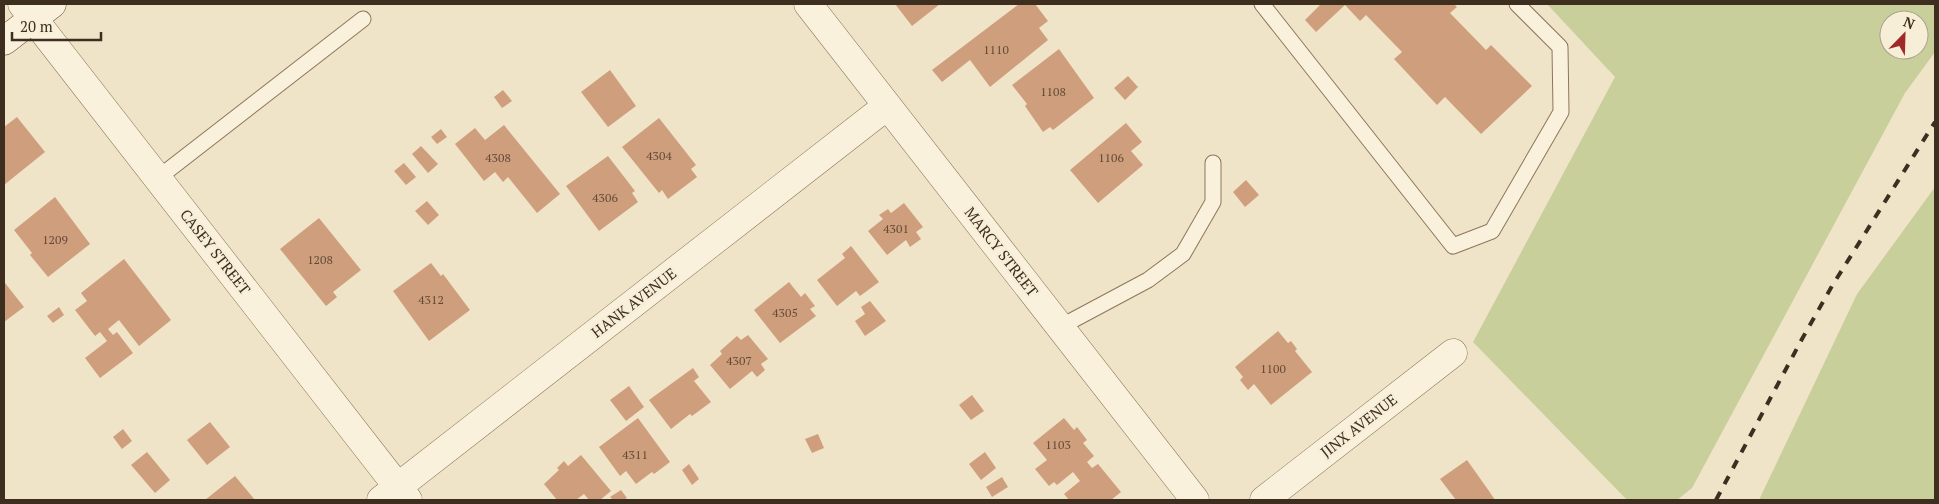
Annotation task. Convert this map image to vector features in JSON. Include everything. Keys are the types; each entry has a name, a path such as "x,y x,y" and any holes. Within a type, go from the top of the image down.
{"street":[{"name":"MARCY STREET","path":"808,4 1195,500"},
{"path":"4,41 36,8"},
{"name":"CASEY STREET","path":"36,8 158,178 395,496"},
{"name":"HANK AVENUE","path":"395,496 887,106"},
{"name":"JINX AVENUE","path":"1264,500 1453,353"}],"lane":[{"path":"1262,4 1453,246 1492,231 1561,112 1560,47 1517,4"},
{"path":"158,178 363,19"},
{"path":"1060,327 1148,280 1183,254 1213,202 1213,163"}],"green space":[{"path":"1547,4 1935,4 1935,52 1905,93 1692,488 1677,500 1627,500 1473,342 1615,77"},
{"path":"1935,187 1935,500 1759,500 1857,294"}],"building":[{"path":"895,4 940,4 912,26"},
{"path":"1019,4 1035,4 1048,21 1039,28 1048,40 990,87 970,60 942,82 932,70"},
{"path":"1321,4 1454,4 1457,7 1450,13 1486,50 1491,45 1532,86 1481,134 1445,97 1437,105 1394,59 1402,52 1366,15 1360,21 1345,5 1316,32 1305,20"},
{"path":"1059,49 1094,98 1053,130 1050,127 1043,132 1025,106 1027,104 1012,85"},
{"path":"610,70 636,106 608,127 581,92"},
{"path":"1128,76 1138,87 1125,100 1114,88"},
{"path":"503,90 512,101 502,108 494,97"},
{"path":"17,117 45,152 4,185 4,127"},
{"path":"659,118 696,165 691,169 697,177 668,199 662,190 659,193 622,147"},
{"path":"1126,123 1142,142 1131,151 1143,165 1098,203 1070,170"},
{"path":"504,125 560,194 537,213 508,177 503,182 495,172 484,181 455,144 475,128 485,140"},
{"path":"441,129 447,137 437,144 431,137"},
{"path":"421,146 438,164 428,173 412,154"},
{"path":"608,156 635,191 632,193 638,202 599,231 566,186"},
{"path":"404,163 416,177 406,185 394,171"},
{"path":"1246,180 1259,195 1245,207 1233,192"},
{"path":"55,197 90,244 48,277 30,255 32,253 14,230"},
{"path":"427,201 439,215 428,225 415,211"},
{"path":"904,203 923,227 916,232 921,239 910,247 906,240 887,255 868,231 883,219 879,215 888,209 891,213"},
{"path":"319,218 361,270 333,292 337,297 326,306 280,249"},
{"path":"851,246 879,282 860,296 856,291 837,306 817,280 845,258 842,254"},
{"path":"124,259 171,320 139,346 119,320 108,329 113,335 117,332 133,353 100,378 85,358 107,341 100,332 95,336 75,310 87,301 81,293"},
{"path":"431,263 441,276 443,274 470,310 429,341 393,291"},
{"path":"789,282 801,297 805,293 815,306 810,309 816,316 780,343 754,310"},
{"path":"4,284 24,307 4,322"},
{"path":"870,301 886,321 865,336 855,321 865,314 861,307"},
{"path":"59,307 64,315 53,323 47,316"},
{"path":"1278,331 1288,343 1291,341 1297,349 1295,351 1312,372 1271,405 1254,384 1248,390 1240,380 1243,377 1235,367"},
{"path":"748,335 768,359 761,364 765,370 757,377 752,371 730,389 710,365 722,354 720,351 737,336 741,340"},
{"path":"693,368 699,377 694,381 711,402 692,416 690,414 671,429 649,400"},
{"path":"629,386 644,407 626,421 610,400"},
{"path":"972,395 984,411 971,420 959,405"},
{"path":"638,418 670,462 636,484 626,471 620,476 599,447"},
{"path":"1064,418 1074,430 1077,427 1087,440 1083,443 1094,456 1087,462 1092,468 1098,464 1121,492 1111,500 1069,500 1064,494 1080,481 1073,472 1057,485 1054,482 1049,486 1035,469 1047,460 1033,443"},
{"path":"210,422 230,447 207,465 187,440"},
{"path":"123,429 132,441 122,449 113,437"},
{"path":"818,434 824,448 812,453 805,439"},
{"path":"147,452 170,480 155,493 131,465"},
{"path":"985,452 996,468 981,480 969,464"},
{"path":"581,455 611,491 600,500 589,500 584,494 576,500 557,500 544,484 559,470 557,468 564,461 568,466"},
{"path":"1467,460 1495,500 1456,500 1440,479"},
{"path":"689,464 699,479 692,485 682,470"},
{"path":"235,476 255,500 205,500"},
{"path":"1002,477 1008,487 992,497 986,487"},
{"path":"621,490 627,498 613,500 610,497"}],"railway":[{"path":"1716,500 1832,286 1935,122"}]}
